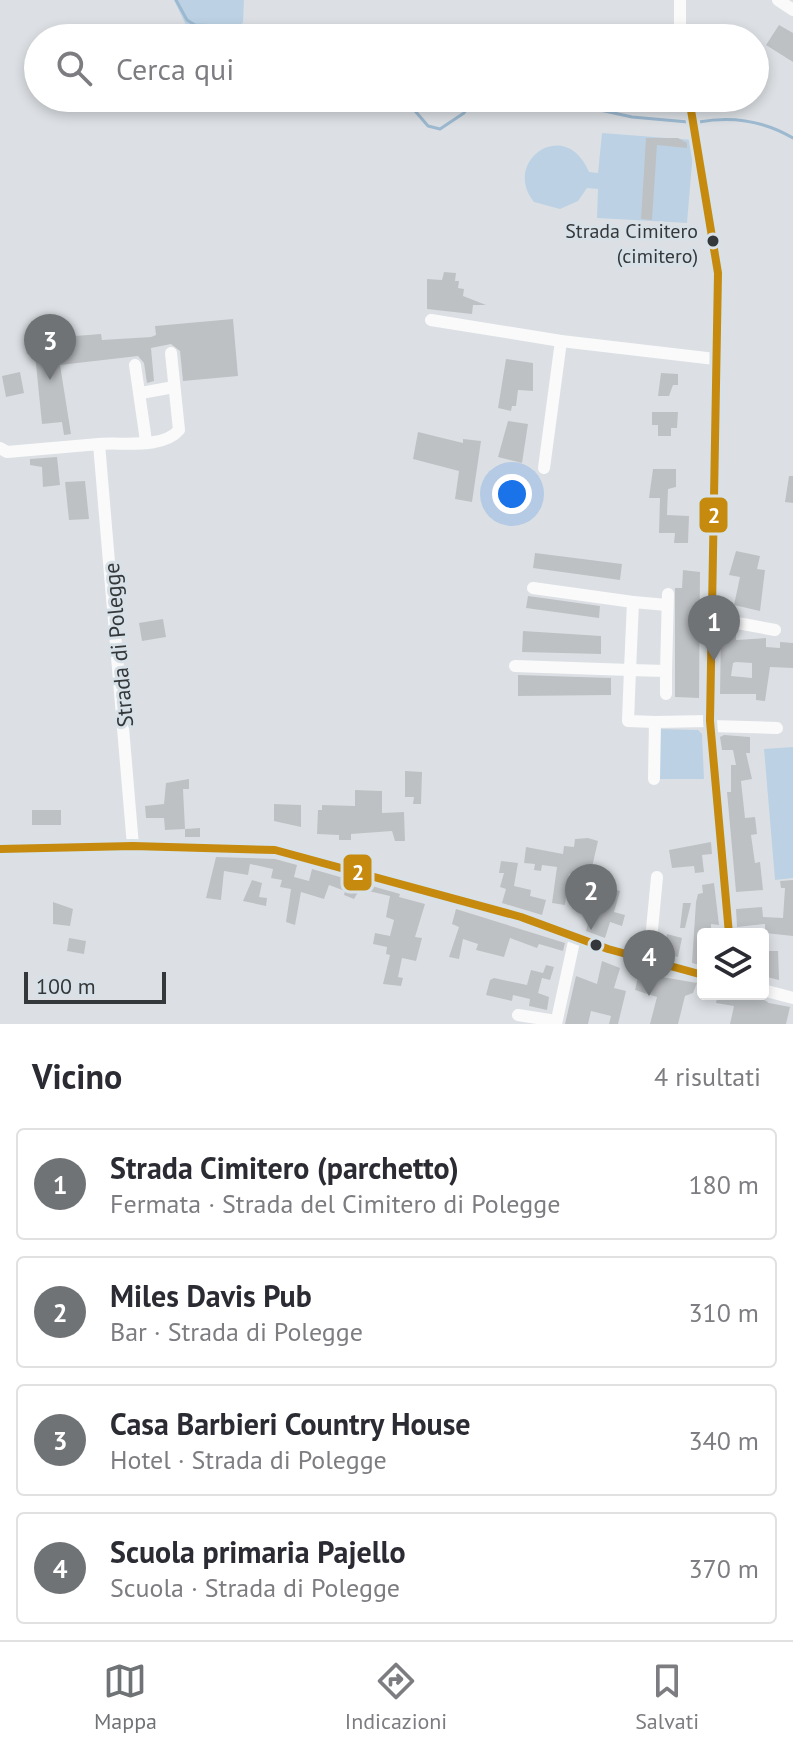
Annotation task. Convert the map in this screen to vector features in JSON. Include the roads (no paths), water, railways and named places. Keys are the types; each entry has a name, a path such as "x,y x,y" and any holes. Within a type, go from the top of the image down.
{"street":[{"path":"680,0 680,24"},
{"path":"778,0 793,10"},
{"path":"691,112 718,273 710,724 728,928"},
{"path":"431,320 561,341 715,359"},
{"path":"544,468 561,341"},
{"path":"0,448 7,452 171,439 179,430 171,353"},
{"path":"135,365 146,441"},
{"path":"141,393 174,387"},
{"name":"Strada di Polegge","path":"99,444 133,846"},
{"path":"533,588 633,602 668,600 666,694"},
{"path":"633,602 628,721 777,728"},
{"path":"710,618 775,630"},
{"path":"515,666 666,671"},
{"path":"654,779 655,722"},
{"path":"0,849 133,846 275,850 521,917 649,961 697,973"},
{"path":"649,961 657,877"},
{"path":"518,1015 556,1023 575,937"},
{"path":"769,992 793,998"}],"waterway":[{"path":"176,0 187,20 193,24"},
{"path":"416,112 428,126 440,129 465,112"},
{"path":"609,112 688,122"},
{"path":"699,122 748,121 771,127 793,138"}],"place":[{"name":"Strada Cimitero (cimitero)","path":"713,241"},
{"name":"Casa Barbieri Country House","path":"50,380"},
{"name":"Strada Cimitero (parchetto)","path":"714,661"},
{"name":"Miles Davis Pub","path":"591,930"},
{"name":"Scuola primaria Pajello","path":"649,996"}]}
